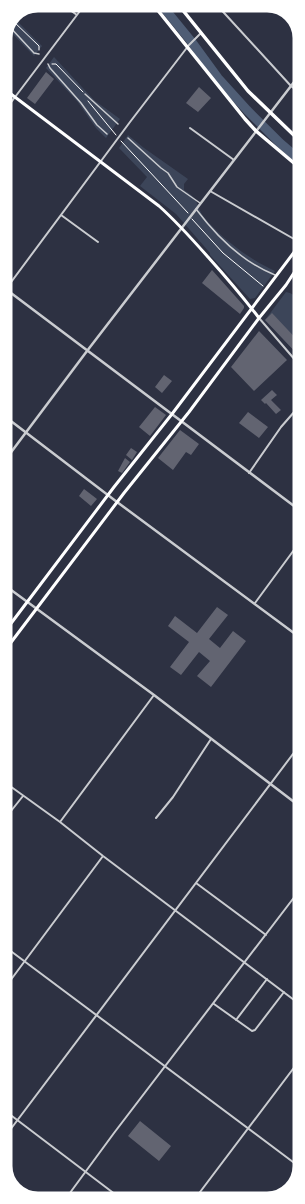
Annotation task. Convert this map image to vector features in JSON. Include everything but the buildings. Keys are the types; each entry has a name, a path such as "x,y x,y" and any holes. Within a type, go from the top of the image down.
{"main road":[{"path":"158,10 188,46 234,107 256,131 295,164"},
{"path":"182,10 200,34 248,91 295,136"},
{"path":"10,93 159,206 182,228 229,280 259,318"},
{"path":"10,625 295,251"},
{"path":"10,644 117,502 181,422 295,272"}],"street":[{"path":"69,10 77,16"},
{"path":"10,105 81,10"},
{"path":"221,10 295,89"},
{"path":"12,29 34,52 39,54"},
{"path":"10,284 130,122 188,46 200,34"},
{"path":"48,64 107,134"},
{"path":"10,454 295,81"},
{"path":"85,94 118,124"},
{"path":"190,128 234,160"},
{"path":"128,138 168,173 177,187 200,204"},
{"path":"210,191 295,240"},
{"path":"196,209 238,254 277,276"},
{"path":"61,215 98,242"},
{"path":"10,292 295,507"},
{"path":"259,318 295,360"},
{"path":"248,473 281,427 295,411"},
{"path":"10,419 222,581 255,603 295,634"},
{"path":"255,603 295,549"},
{"path":"10,589 154,695 295,803"},
{"path":"60,822 154,695"},
{"path":"156,818 173,797 211,739"},
{"path":"10,1130 295,751"},
{"path":"10,786 60,822 295,1001"},
{"path":"10,812 23,796"},
{"path":"10,980 103,856"},
{"path":"196,883 266,935"},
{"path":"69,1194 295,896"},
{"path":"10,950 295,1163"},
{"path":"236,1020 267,979"},
{"path":"214,1004 252,1031 255,1030 284,992"},
{"path":"198,1194 295,1066"},
{"path":"10,1115 115,1194"}],"path":[{"path":"15,23 39,46 39,54"},
{"path":"48,64 56,64 85,94 86,99 110,129"},
{"path":"126,147 185,211"},
{"path":"195,222 223,253 263,286"}],"shaded area":[{"path":"16,20 42,46 34,56 11,32"},
{"path":"54,57 94,100 120,119 106,138 96,128 77,101 46,68"},
{"path":"128,135 188,179 184,184 184,190 193,197 197,202 202,215 219,233 246,255 275,271 255,298 250,299 210,255 210,253 176,214 140,186 147,177 119,148"},
{"path":"286,292 295,296 295,352 265,320"}],"waterway":[{"path":"166,10 218,78 247,110 295,156"}]}
